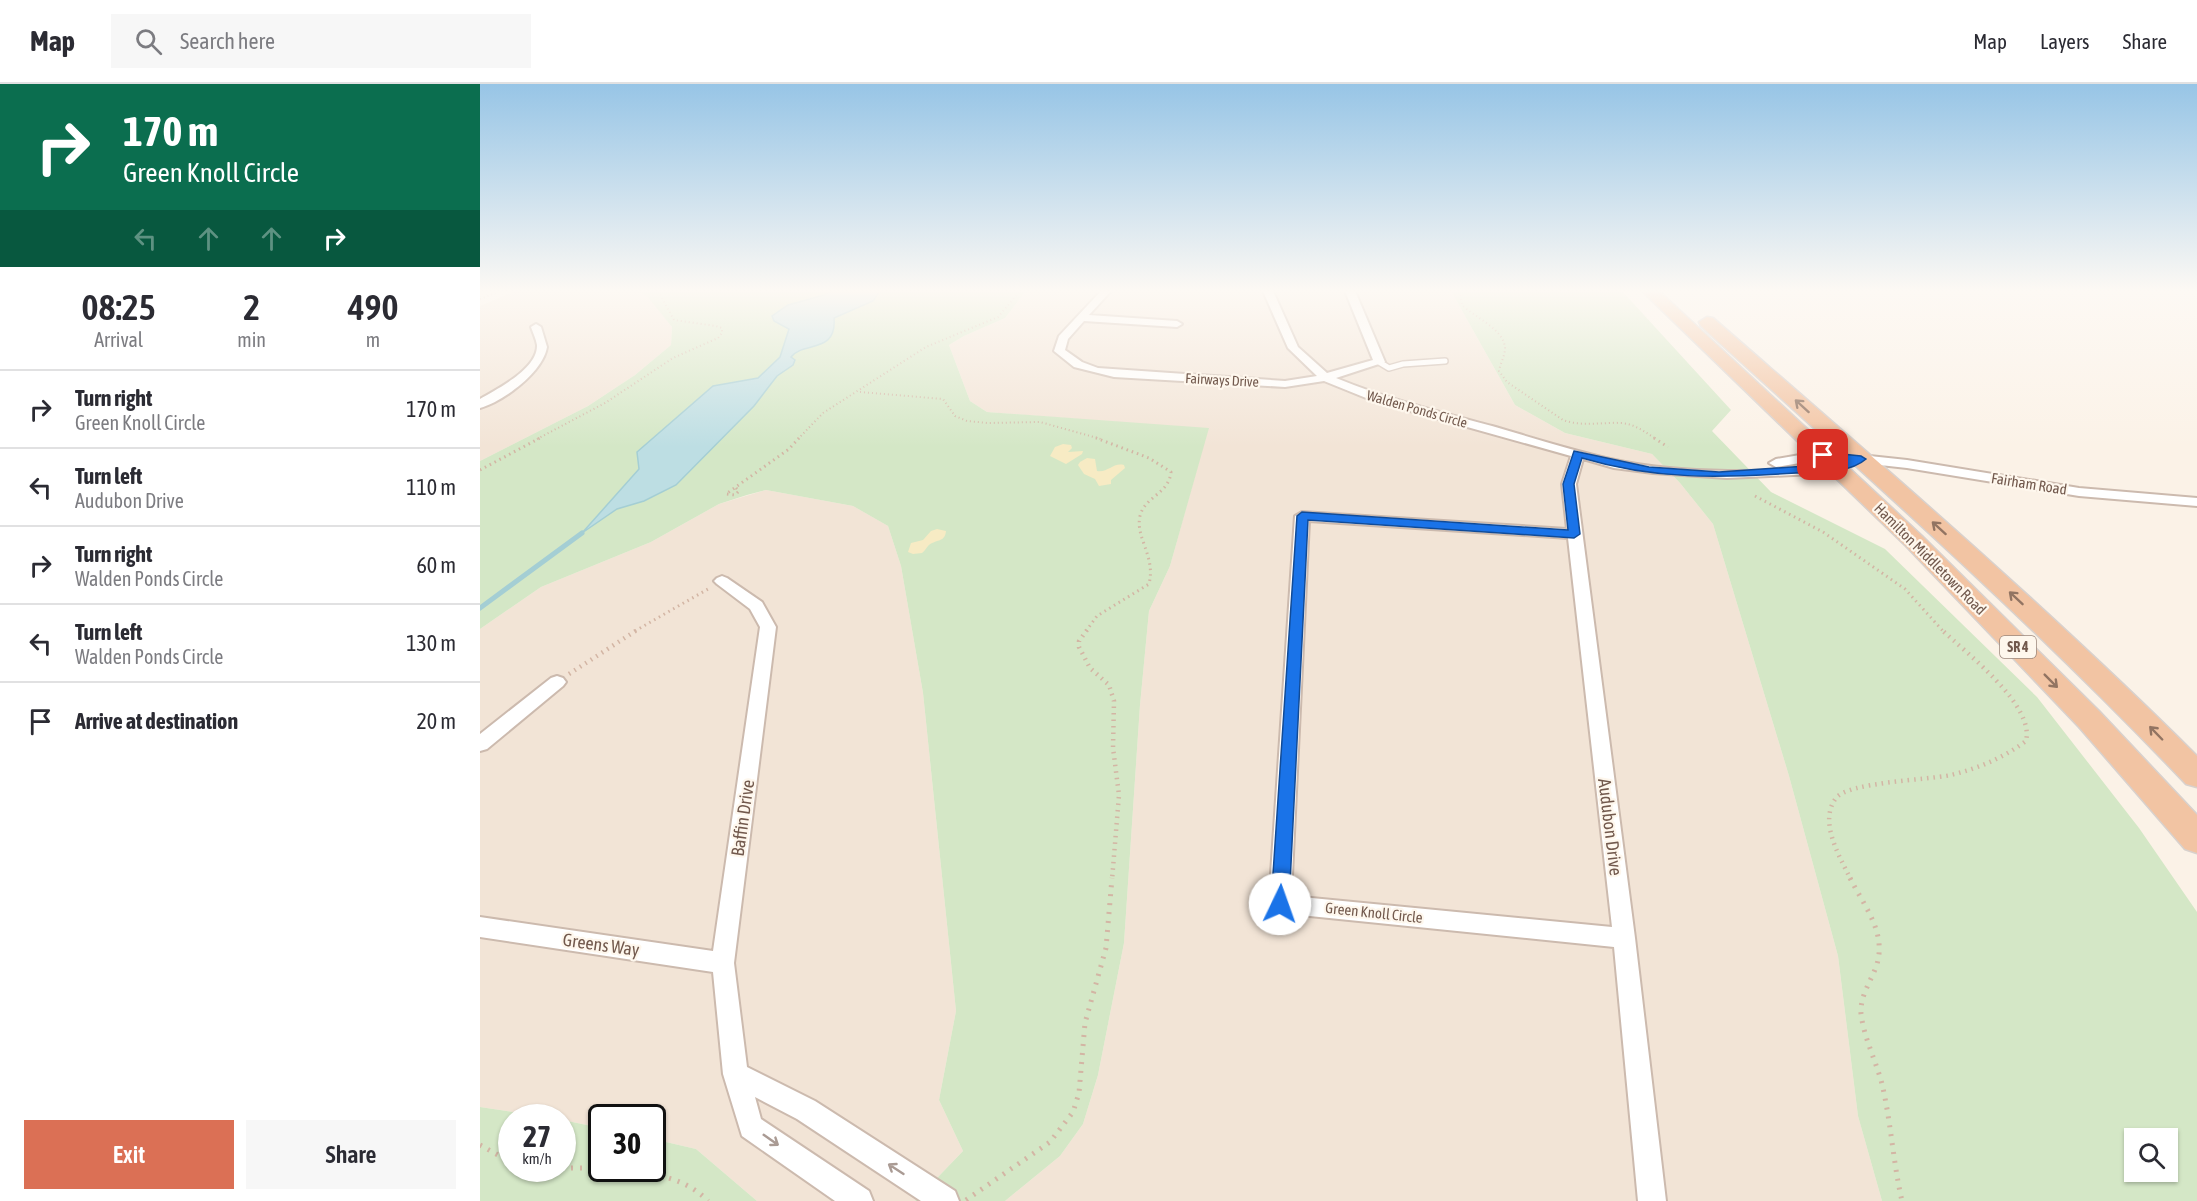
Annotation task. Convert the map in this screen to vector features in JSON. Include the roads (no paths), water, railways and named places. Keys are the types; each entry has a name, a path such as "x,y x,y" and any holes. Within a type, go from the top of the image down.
{"highway":[{"name":"Hamilton Middletown Road","path":"1708,343 1840,461 2066,644 2197,775"},
{"name":"Hamilton Middletown Road","path":"1724,343 2055,685 2186,811 2197,839"}],"street":[{"path":"480,404 508,388 526,374 538,359 543,348 541,343"},
{"name":"Fairways Drive","path":"1061,343 1059,351 1069,362 1089,370 1114,374 1285,384 1326,378"},
{"name":"Walden Ponds Circle","path":"1291,343 1293,348 1326,378 1375,398 1614,464 1683,474 1741,474 1840,461"},
{"path":"1326,378 1379,363 1371,343"},
{"name":"Audubon Drive","path":"1578,454 1569,484 1624,938 1652,1201"},
{"name":"Fairham Road","path":"1840,461 1906,464 2079,492 2197,502"},
{"name":"Green Knoll Circle","path":"1574,534 1302,516 1280,904 1624,938"},
{"name":"Baffin Drive","path":"722,581 756,606 768,627 723,963 735,1074 751,1127 859,1201"},
{"path":"480,744 558,682"},
{"name":"Greens Way","path":"480,927 723,963"},
{"path":"735,1074 806,1110 945,1201"}],"lane":[{"path":"1379,363 1389,368 1404,364 1445,361"}],"water":[{"path":"784,343 822,343 796,352 791,357 795,360 793,365 777,376 754,406 676,485 644,501 617,509 582,533 639,469 637,452 713,386 758,378 780,357"}],"waterway":[{"path":"480,608 582,533"}]}
